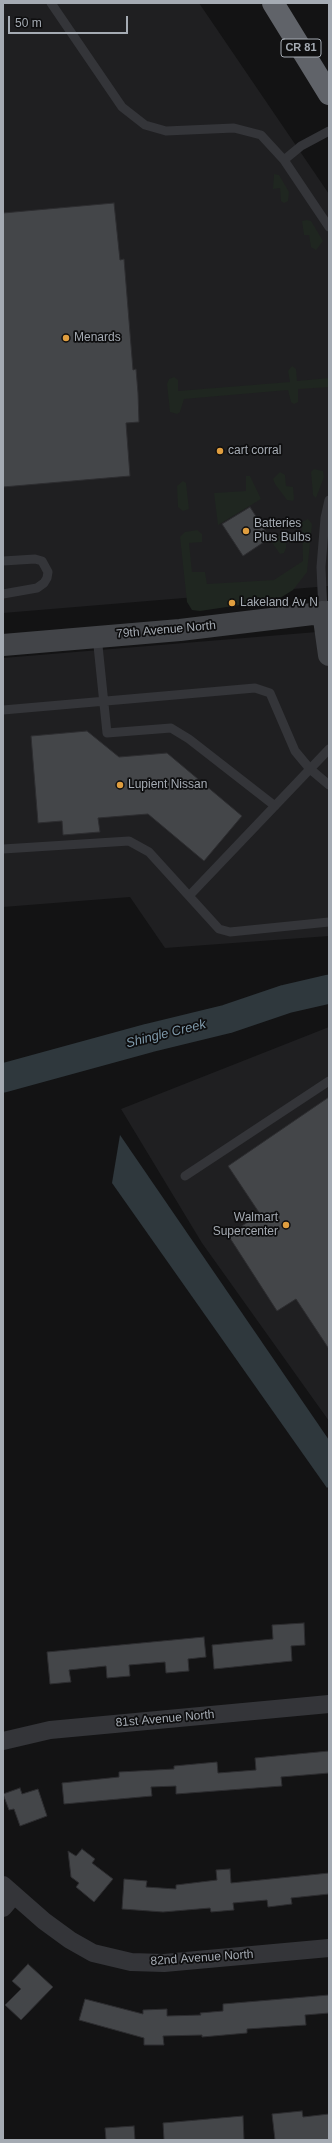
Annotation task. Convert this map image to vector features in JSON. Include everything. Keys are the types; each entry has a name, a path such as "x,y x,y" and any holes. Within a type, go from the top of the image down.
{"highway":[{"name":"CR 81","path":"272,3 329,94"}],"street":[{"name":"79th Avenue North","path":"3,645 180,630 326,612"},
{"path":"326,612 329,655"},
{"name":"81st Avenue North","path":"3,1741 50,1730 329,1704"},
{"name":"82nd Avenue North","path":"7,1896 70,1940 93,1953 131,1962 164,1963 329,1948"}],"lane":[{"path":"51,3 122,107 145,125 166,131 234,128 261,135 284,160 329,227"},
{"path":"284,160 301,146 329,131"},
{"path":"326,612 321,567 327,527 329,500"},
{"path":"3,561 35,559 42,561 48,572 44,583 36,588 3,594"},
{"path":"97,636 107,733 171,728 189,739 275,806"},
{"path":"3,710 255,688 270,693 295,751 310,769 329,785"},
{"path":"189,896 329,749"},
{"path":"3,849 130,841 150,852 219,929 230,932 329,922"},
{"path":"185,1176 329,1080"}],"shaded area":[{"path":"3,3 199,3 329,194 329,586 3,613"},
{"path":"274,174 279,175 289,192 288,201 284,203 281,201 280,188 273,189"},
{"path":"302,221 311,221 323,241 316,250 311,247 309,235 304,235"},
{"path":"292,366 296,369 297,381 329,378 329,387 298,389 298,402 294,404 291,402 288,390 184,399 180,412 177,414 170,412 167,384 169,379 174,377 178,380 178,391 290,382 288,371"},
{"path":"314,469 323,471 324,477 316,498 313,495 311,472"},
{"path":"280,472 285,475 286,486 293,487 293,501 287,500 275,484 273,479"},
{"path":"246,476 250,476 261,499 218,525 214,493 246,491"},
{"path":"183,481 186,483 189,509 183,511 178,507 177,486"},
{"path":"308,519 312,524 307,572 293,590 280,598 260,602 200,611 192,610 187,602 180,537 185,532 197,530 202,534 202,542 189,543 192,572 205,572 207,584 274,580 303,561 302,522"},
{"path":"282,534 286,535 286,548 284,553 280,554 271,541"},
{"path":"329,631 329,936 165,948 130,897 3,907 3,658"},
{"path":"329,1027 329,1421 202,1243 121,1109"},
{"path":"120,1135 329,1440 329,1486 327,1488 112,1183"}],"building":[{"name":"Menards","path":"114,203 120,260 124,259 133,370 136,369 138,393 139,422 126,423 130,476 3,487 3,213"},
{"name":"Batteries Plus Bulbs","path":"250,507 270,538 243,556 222,524"},
{"name":"Lupient Nissan","path":"87,731 119,757 167,753 242,816 204,861 148,814 98,818 100,832 63,835 62,821 38,823 31,736"},
{"name":"Walmart Supercenter","path":"329,1097 329,1349 296,1299 277,1311 228,1235 260,1214 228,1166"},
{"path":"304,1623 305,1645 291,1646 292,1661 214,1669 212,1645 273,1639 272,1625"},
{"path":"204,1637 206,1657 188,1659 189,1671 166,1673 165,1662 129,1665 130,1676 107,1678 106,1666 69,1670 71,1682 50,1684 47,1652"},
{"path":"329,1751 329,1773 281,1777 282,1786 176,1794 176,1786 151,1787 152,1796 64,1804 62,1783 119,1777 119,1772 174,1769 174,1766 217,1762 218,1773 256,1770 255,1758"},
{"path":"20,1788 22,1794 38,1789 47,1816 20,1826 14,1809 9,1810 3,1794"},
{"path":"82,1849 95,1859 92,1863 113,1879 94,1902 76,1887 79,1883 71,1877 68,1851 76,1856"},
{"path":"230,1869 231,1883 329,1873 329,1894 291,1898 292,1904 268,1907 267,1900 233,1903 234,1910 211,1912 210,1908 163,1912 122,1909 124,1879 147,1881 146,1887 176,1889 176,1885 217,1880 216,1870"},
{"path":"28,1964 53,1987 21,2020 5,2005 21,1989 12,1981"},
{"path":"329,1995 329,2013 305,2015 306,2025 247,2029 247,2033 202,2037 202,2035 163,2036 164,2045 144,2045 144,2038 79,2020 85,1999 143,2014 143,2010 167,2009 167,2016 201,2015 200,2013 223,2011 223,2004"},
{"path":"302,2111 303,2117 329,2114 329,2140 275,2140 272,2114"},
{"path":"243,2116 244,2140 164,2140 163,2123"},
{"path":"134,2126 135,2140 106,2140 105,2128"}],"waterway":[{"name":"Shingle Creek","path":"3,1078 149,1038 227,1019 286,999 329,989"}],"place":[{"name":"Menards","path":"66,338"},
{"name":"cart corral","path":"220,451"},
{"name":"Batteries Plus Bulbs","path":"246,531"},
{"name":"Lakeland Av N","path":"232,603"},
{"name":"Lupient Nissan","path":"120,785"},
{"name":"Walmart Supercenter","path":"286,1225"}]}
